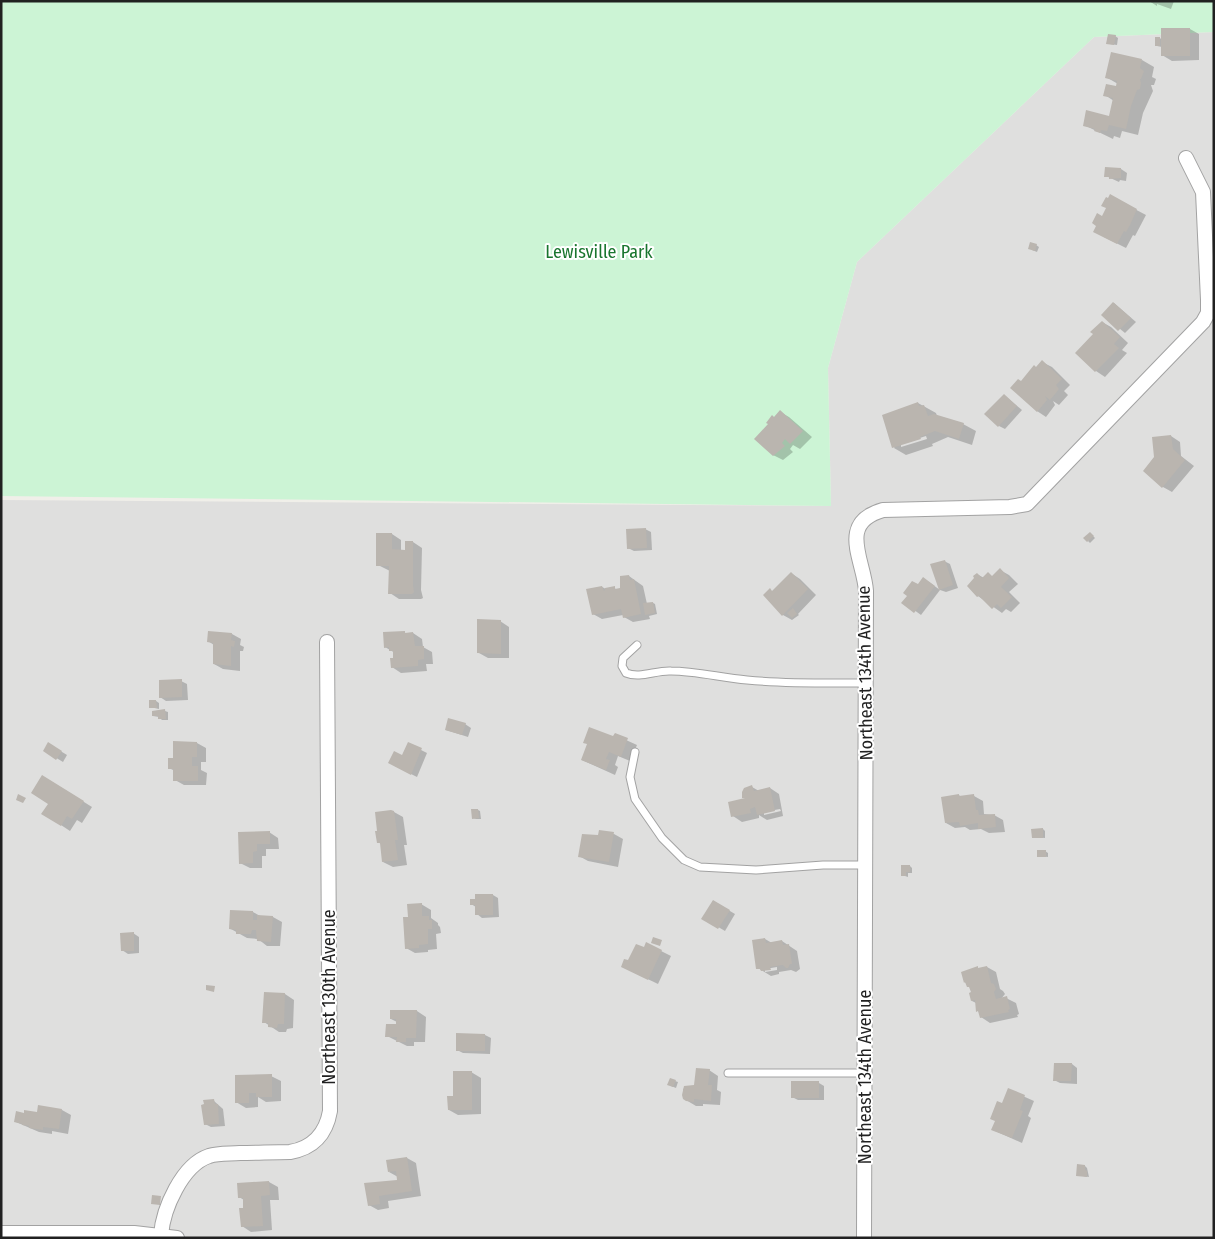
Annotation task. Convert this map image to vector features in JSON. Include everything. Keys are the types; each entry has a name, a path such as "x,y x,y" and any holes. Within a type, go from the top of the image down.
{"street":[{"name":"Northeast 134th Avenue","path":"864,1238 866,580 856,546 857,530 867,517 883,510 1010,507 1027,504 1203,322 1208,312 1208,306 1203,192 1186,158"},
{"name":"Northeast 130th Avenue","path":"162,1235 165,1213 173,1194 194,1166 202,1159 217,1154 290,1152 300,1150 318,1139 328,1121 330,1111 327,642"},
{"path":"1,1233 134,1233 177,1238"}],"lane":[{"path":"637,645 623,658 622,666 626,674 634,677 651,672 671,670 787,684 866,683"},
{"path":"635,752 630,777 634,799 662,838 684,860 700,867 756,870 823,865 866,865"},
{"path":"728,1073 866,1073"}],"shaded area":[{"path":"1214,32 1214,1238 1,1238 1,500 831,506 828,368 857,262 1094,37"}],"green space":[{"name":"Lewisville Park","path":"1,1 1214,1 1214,32 1094,37 857,262 828,368 831,506 1,496"}],"building":[{"path":"1161,28 1190,28 1190,56 1161,56"},
{"path":"1108,34 1116,35 1114,45 1106,44"},
{"path":"1155,37 1160,37 1160,46 1155,46"},
{"path":"1111,52 1142,59 1140,68 1144,71 1140,79 1140,89 1137,90 1131,106 1126,129 1109,125 1107,131 1101,130 1100,133 1094,131 1095,129 1083,126 1086,110 1109,116 1113,98 1103,96 1106,84 1116,86 1117,81 1105,78"},
{"path":"1105,167 1121,168 1121,178 1109,179 1109,177 1104,177"},
{"path":"1110,194 1137,209 1126,232 1124,231 1117,244 1093,232 1096,226 1092,223 1097,213 1102,216 1106,208 1101,206"},
{"path":"1030,242 1037,244 1035,251 1028,249"},
{"path":"1113,302 1131,318 1118,331 1101,315"},
{"path":"1102,321 1120,337 1114,344 1119,348 1095,372 1075,353 1093,334 1090,332"},
{"path":"1042,360 1062,379 1056,385 1059,389 1050,400 1045,396 1047,400 1037,412 1010,388 1018,379 1021,381 1034,365 1036,367"},
{"path":"1004,394 1017,406 998,427 984,414"},
{"path":"918,402 919,406 924,405 928,416 934,414 964,423 959,439 935,431 920,437 921,439 892,448 882,415"},
{"path":"780,410 803,431 790,444 785,439 782,443 785,446 773,456 754,439 768,424 766,423 772,415 774,417"},
{"path":"1171,435 1173,449 1185,460 1162,488 1143,471 1154,457 1152,437"},
{"path":"646,528 647,548 627,549 626,529"},
{"path":"1090,532 1094,536 1087,542 1083,538"},
{"path":"376,533 392,533 392,549 405,550 405,541 413,541 414,592 412,594 388,594 389,566 376,566"},
{"path":"945,560 953,585 939,590 930,564"},
{"path":"1000,568 1009,578 1001,587 1012,597 1001,608 997,604 992,609 967,586 977,573 982,578 988,572 992,576"},
{"path":"791,572 808,589 782,616 763,595 770,588 772,591"},
{"path":"629,575 630,580 634,579 641,614 623,618 621,609 592,615 586,589 602,586 604,591 605,588 615,586 615,589 620,588 620,576"},
{"path":"923,577 935,586 914,613 901,603 907,596 903,593 912,581 918,584"},
{"path":"653,602 655,613 645,615 643,603"},
{"path":"793,608 797,614 792,618 787,613"},
{"path":"477,619 501,620 501,654 477,653"},
{"path":"208,631 232,633 231,640 235,641 234,647 231,646 231,666 213,664 213,643 207,642"},
{"path":"405,631 405,633 413,632 415,646 424,646 424,659 418,660 418,666 391,668 390,658 393,658 393,651 389,651 389,647 384,648 383,632"},
{"path":"182,679 182,697 159,698 159,680"},
{"path":"149,700 156,700 157,708 149,708"},
{"path":"165,709 166,719 158,719 158,716 152,716 152,711"},
{"path":"448,718 466,723 462,735 445,730"},
{"path":"589,727 613,736 615,733 628,738 621,757 609,752 606,759 610,760 606,770 581,760 587,744 583,743"},
{"path":"173,741 197,742 197,757 192,757 192,766 198,766 198,781 173,781 173,769 168,769 168,758 173,758"},
{"path":"48,742 62,751 56,760 43,751"},
{"path":"408,742 422,748 411,775 388,763 394,751 402,755"},
{"path":"42,775 84,801 72,819 67,816 61,826 41,814 48,804 31,793"},
{"path":"752,785 754,791 770,787 775,811 757,815 755,807 750,809 751,813 731,817 728,802 745,798 742,798 744,788"},
{"path":"18,794 26,798 23,803 16,800"},
{"path":"959,794 959,796 974,794 976,810 978,810 979,815 995,814 996,827 978,829 978,823 960,826 959,822 945,823 941,797"},
{"path":"471,809 478,809 479,818 472,819"},
{"path":"394,811 398,840 395,840 398,860 382,862 380,843 377,843 375,831 377,831 375,812"},
{"path":"1043,828 1043,838 1032,838 1031,829"},
{"path":"599,830 614,832 609,862 578,857 582,834 598,835"},
{"path":"270,831 270,844 257,844 257,851 253,852 253,863 239,864 238,832"},
{"path":"1037,850 1046,850 1046,857 1037,857"},
{"path":"901,865 910,865 910,872 906,872 906,876 901,876"},
{"path":"475,894 493,894 493,915 475,915 475,905 470,905 470,899 475,899"},
{"path":"713,900 730,910 718,929 701,919"},
{"path":"422,903 422,916 429,916 429,920 432,920 432,929 428,929 428,944 419,945 419,948 405,949 403,917 408,917 407,904"},
{"path":"230,910 253,911 253,920 257,920 257,915 273,916 271,942 257,941 256,930 252,930 251,934 236,934 236,930 229,929"},
{"path":"134,932 134,951 121,951 120,933"},
{"path":"653,937 662,940 660,946 651,943"},
{"path":"765,938 766,943 782,940 783,945 789,944 792,964 788,968 783,965 770,967 771,970 761,971 756,969 752,940"},
{"path":"646,942 662,950 648,980 621,967 624,959 628,960 636,944 644,947"},
{"path":"978,966 978,968 987,966 991,983 994,984 996,989 994,992 996,999 1007,996 1009,1012 980,1018 978,1011 976,1012 975,1000 971,1001 969,993 971,992 964,983 961,972"},
{"path":"206,985 215,986 214,992 206,990"},
{"path":"264,992 285,993 284,1024 278,1024 277,1028 268,1027 268,1023 262,1023"},
{"path":"390,1010 417,1010 416,1038 406,1038 406,1042 396,1042 397,1037 385,1037 386,1024 396,1024 396,1019 390,1019"},
{"path":"456,1033 485,1034 485,1051 456,1051"},
{"path":"1054,1063 1072,1063 1071,1081 1053,1081"},
{"path":"696,1068 710,1069 708,1085 712,1085 711,1101 694,1099 694,1102 683,1099 684,1086 694,1085"},
{"path":"453,1071 472,1071 472,1110 448,1110 447,1096 453,1096"},
{"path":"272,1074 272,1097 256,1097 256,1093 249,1093 249,1103 235,1103 235,1075"},
{"path":"670,1078 676,1080 673,1087 667,1085"},
{"path":"791,1081 819,1081 819,1098 791,1098"},
{"path":"1008,1088 1025,1095 1020,1110 1023,1111 1012,1138 991,1130 995,1121 990,1119 997,1101 1002,1103"},
{"path":"214,1099 215,1104 218,1104 219,1124 204,1125 201,1105 204,1104 203,1100"},
{"path":"38,1105 62,1109 59,1129 43,1127 43,1130 29,1128 29,1126 14,1122 16,1111 24,1113 24,1110 37,1112"},
{"path":"407,1157 412,1191 379,1196 380,1204 368,1206 364,1183 397,1180 396,1171 388,1172 386,1160"},
{"path":"1077,1164 1085,1165 1087,1177 1076,1176"},
{"path":"269,1181 270,1195 261,1196 263,1226 241,1227 239,1208 243,1208 243,1198 238,1198 237,1183"},
{"path":"152,1195 161,1196 160,1205 151,1204"}]}
